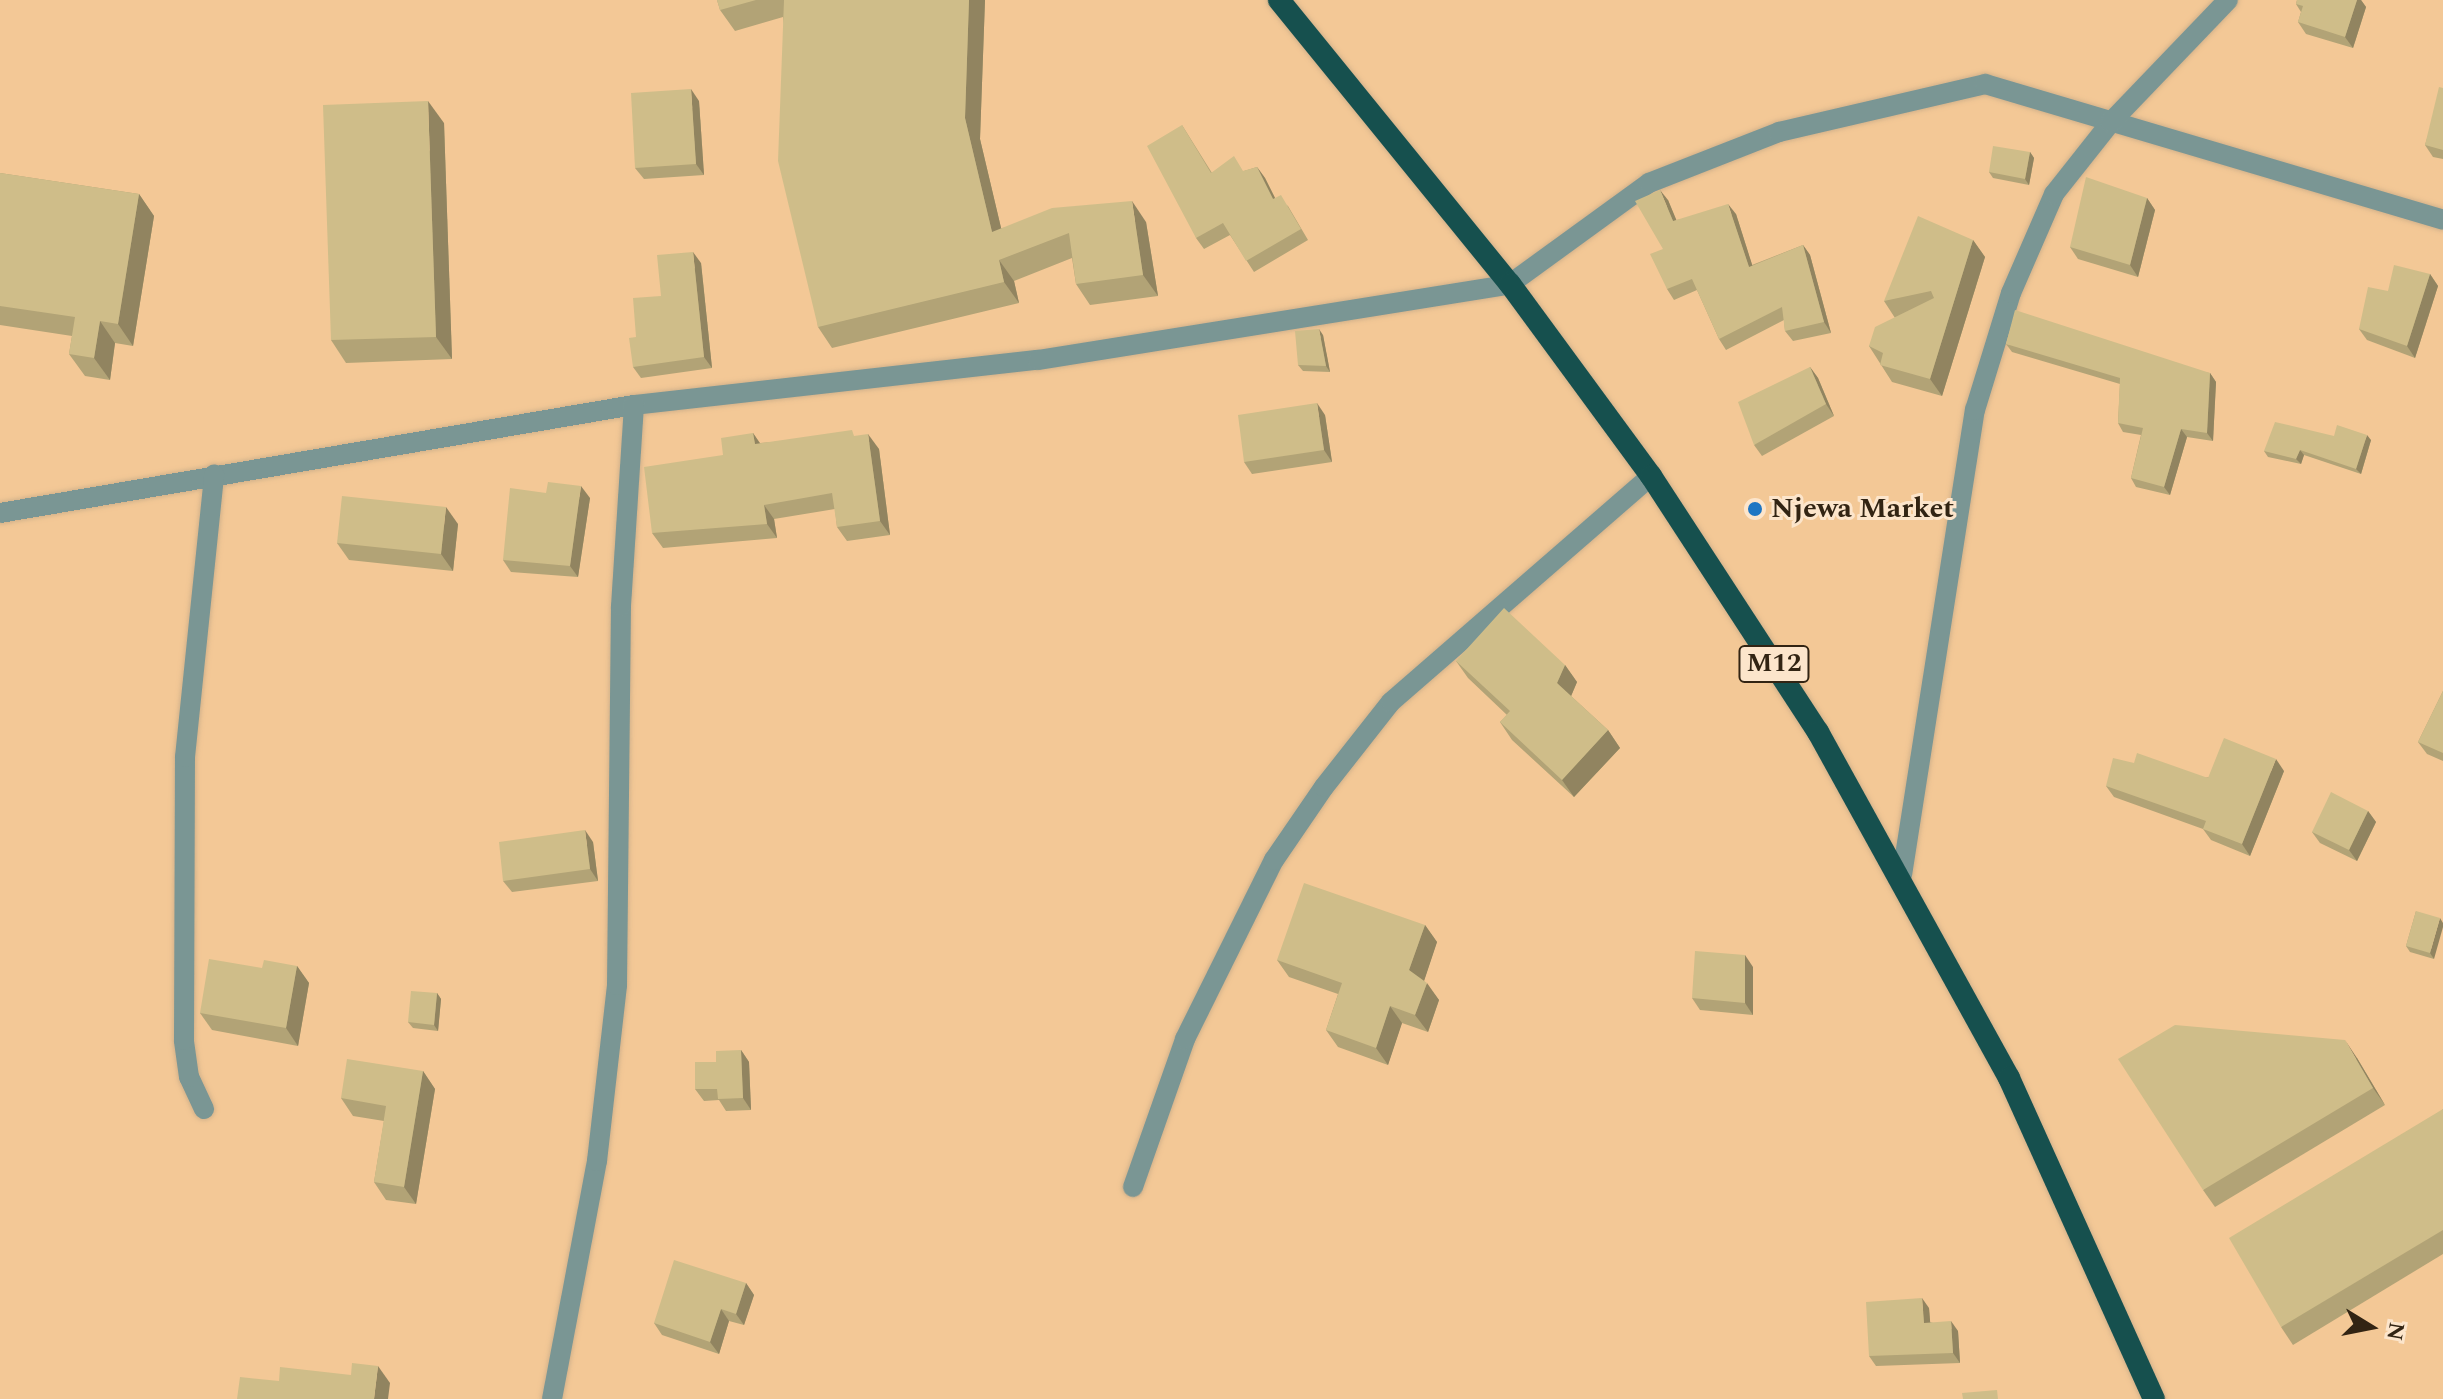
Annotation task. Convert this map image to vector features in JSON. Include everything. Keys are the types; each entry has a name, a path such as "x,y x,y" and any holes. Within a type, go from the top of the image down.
{"highway":[{"name":"M12","path":"1279,0 1510,284 1651,476 1818,732 1902,875 2030,1121 2154,1399"}],"street":[{"path":"1902,875 1975,410 2011,293 2054,194 2111,122 2228,0"},
{"path":"0,513 214,474 634,405 1038,360 1510,284 1649,183 1779,132 1985,84 2443,220"},
{"path":"552,1399 597,1161 617,985 621,606 634,405"},
{"path":"204,1109 189,1077 184,1040 185,757 214,474"},
{"path":"1133,1187 1185,1039 1274,860 1324,787 1391,702 1651,476"}],"shaded area":[{"path":"0,0 2443,0 2443,1399 0,1399"}],"building":[{"path":"717,0 756,0 720,10"},
{"path":"784,0 969,0 965,118 992,232 1052,208 1132,201 1143,275 1076,284 1069,233 999,260 1004,282 818,327 778,161"},
{"path":"2297,0 2357,0 2345,37 2298,22 2303,6 2296,4"},
{"path":"2439,87 2443,88 2443,150 2425,145"},
{"path":"691,89 696,164 635,168 631,93"},
{"path":"428,101 436,337 331,340 323,105"},
{"path":"1182,125 1211,173 1234,156 1243,171 1257,167 1273,199 1281,195 1301,229 1246,261 1223,223 1196,238 1147,146"},
{"path":"1993,146 2030,152 2025,179 1989,172"},
{"path":"0,173 139,194 118,324 100,321 94,358 69,354 75,317 0,306"},
{"path":"2086,177 2147,198 2130,265 2070,247"},
{"path":"1660,190 1673,221 1728,204 1749,267 1803,245 1824,322 1785,331 1782,307 1719,339 1692,279 1667,289 1650,254 1663,249 1635,201"},
{"path":"1918,216 1973,240 1930,379 1880,365 1883,353 1869,346 1875,327 1934,298 1931,291 1884,301"},
{"path":"693,252 704,357 633,367 629,338 636,337 633,298 661,296 657,255"},
{"path":"2394,265 2430,274 2407,346 2359,329 2368,287 2388,291"},
{"path":"2015,310 2210,373 2207,433 2181,429 2164,487 2131,478 2143,428 2118,423 2120,378 2006,344"},
{"path":"1319,329 1326,366 1298,365 1295,331"},
{"path":"1810,367 1826,404 1754,445 1738,402"},
{"path":"1317,403 1324,450 1244,462 1238,415"},
{"path":"2275,422 2334,436 2337,425 2367,435 2356,469 2300,450 2296,459 2264,451"},
{"path":"852,430 854,436 868,434 880,521 837,527 832,493 764,505 767,524 652,533 644,467 723,455 721,438 753,433 755,444"},
{"path":"548,482 581,486 570,566 503,560 510,488 546,493"},
{"path":"342,496 446,507 441,554 337,543"},
{"path":"1504,608 1565,665 1557,683 1608,730 1562,780 1500,722 1510,711 1456,661"},
{"path":"2443,691 2443,753 2418,742"},
{"path":"2224,738 2276,759 2242,844 2203,829 2206,821 2106,786 2113,758 2134,763 2137,753 2208,778"},
{"path":"2331,792 2368,811 2349,850 2312,832"},
{"path":"585,830 590,869 503,881 499,842"},
{"path":"1304,883 1425,925 1409,970 1427,983 1415,1015 1390,1006 1376,1048 1326,1030 1342,983 1277,960"},
{"path":"2416,911 2440,918 2430,953 2406,946"},
{"path":"1695,951 1745,955 1745,1003 1692,998"},
{"path":"209,959 262,968 264,960 297,966 286,1028 200,1013"},
{"path":"411,991 437,993 434,1025 408,1022"},
{"path":"2175,1025 2345,1040 2373,1088 2203,1190 2118,1059"},
{"path":"741,1050 743,1098 718,1099 717,1089 695,1089 695,1062 716,1062 716,1051"},
{"path":"347,1059 423,1071 404,1187 374,1182 386,1106 341,1098"},
{"path":"2443,1109 2443,1230 2281,1327 2229,1238"},
{"path":"674,1260 746,1283 736,1314 721,1309 710,1342 654,1323"},
{"path":"1922,1298 1924,1323 1951,1321 1953,1353 1869,1356 1866,1302"},
{"path":"352,1363 378,1366 374,1399 237,1399 240,1377 279,1381 280,1367 351,1375"},
{"path":"1997,1390 1998,1399 1963,1399 1962,1393"}],"place":[{"name":"Njewa Market","path":"1755,509"}]}
